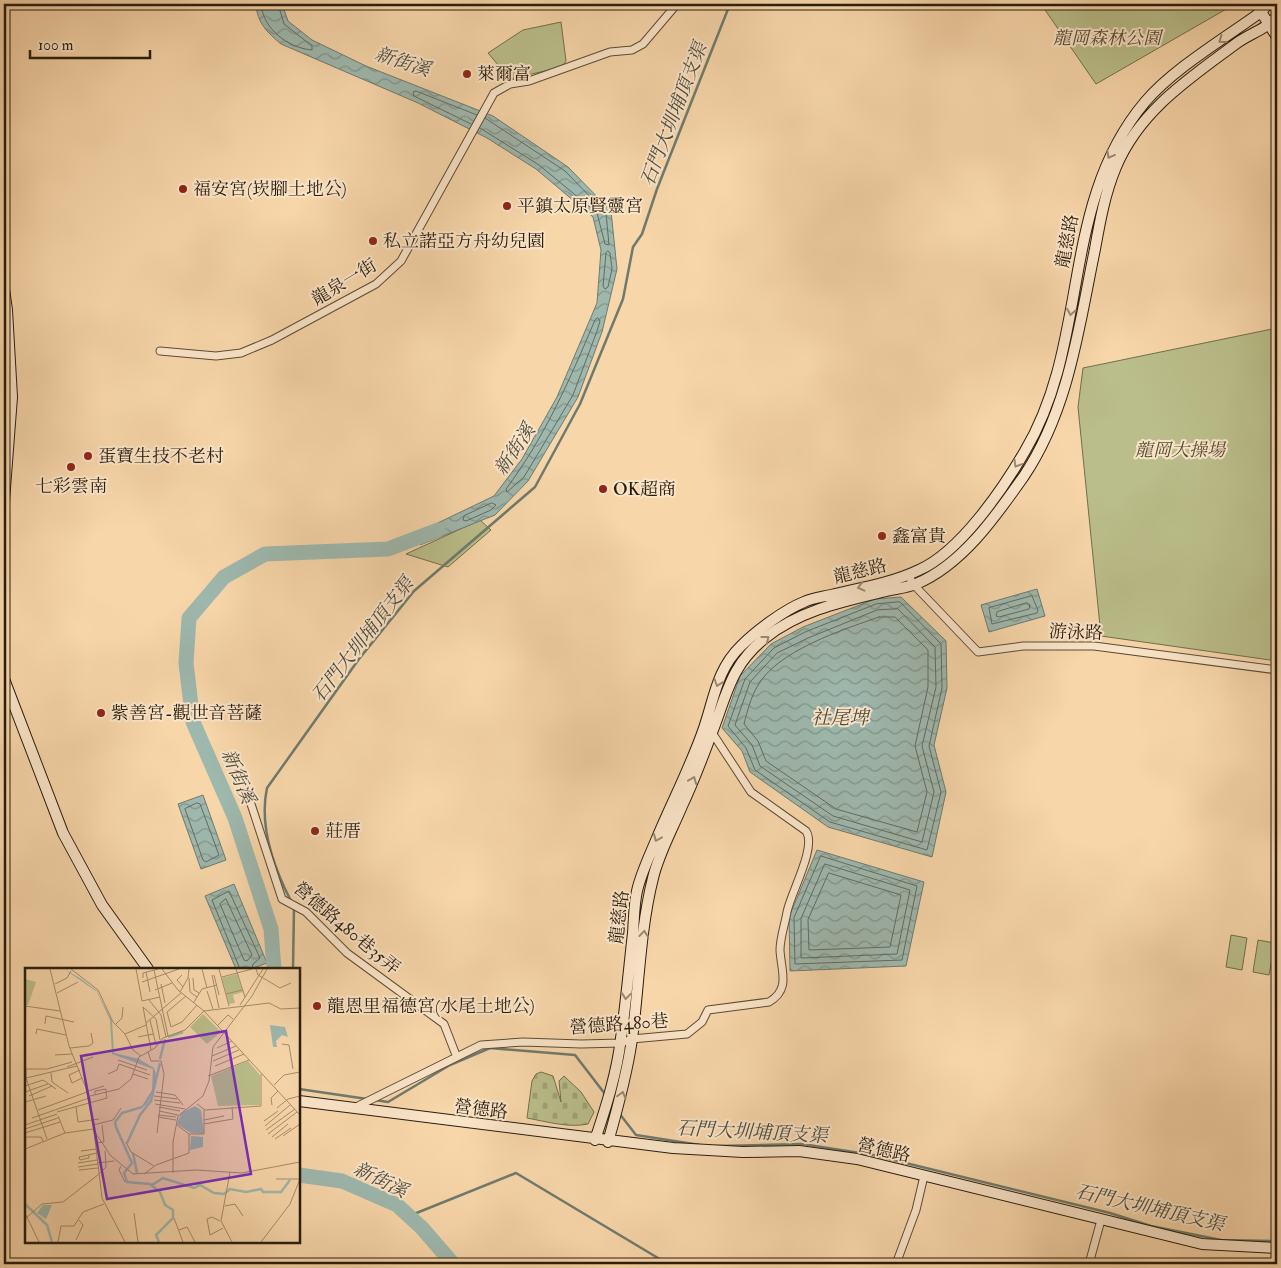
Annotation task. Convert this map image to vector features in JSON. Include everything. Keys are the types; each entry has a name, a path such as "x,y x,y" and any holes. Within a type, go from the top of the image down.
{"street":[{"name":"龍泉一街","path":"160,351 216,356 241,353 272,340 376,284 401,261 494,93 510,84 529,80 610,52 632,50 643,44 677,4"},
{"path":"1273,4 1277,10"},
{"path":"1262,6 1270,26 1277,37"},
{"name":"龍慈路","path":"595,1140 610,1092 621,1043 637,890 652,848 733,674 741,661 766,638 810,611 914,585 950,566 982,522 1008,480 1028,446 1049,400 1062,360 1086,224 1095,191 1107,160 1146,100 1262,6"},
{"path":"1270,26 1277,16"},
{"name":"龍慈路","path":"608,1142 624,1089 632,1039 646,911 654,874 708,730 722,670 739,648 762,629 803,602 908,575 923,569 942,556 982,522 1025,474 1058,409 1072,357 1104,201 1116,166 1128,144 1143,121 1184,81 1249,34 1270,26"},
{"path":"4,288 8,310 12,397 4,501"},
{"name":"游泳路","path":"908,575 914,585 978,652 1023,646 1094,646 1277,670"},
{"path":"4,679 63,833 102,904 147,968"},
{"name":"營德路480巷","path":"353,1108 456,1055 481,1045 524,1042 621,1043 632,1039 687,1034 702,1022 708,1010 769,1002 778,997 783,988 784,979 780,949 788,905 809,847 810,836 806,831 751,792 708,730"},
{"name":"營德路480巷35弄","path":"250,801 282,899 306,912 347,953 444,1024 456,1055"},
{"name":"營德路","path":"300,1101 608,1142 701,1151 808,1152 856,1159 1202,1244 1277,1248"},
{"path":"896,1264 916,1210 924,1176"},
{"path":"1089,1264 1101,1220"}],"green space":[{"name":"龍岡森林公園","path":"1041,4 1235,4 1096,84"},
{"path":"561,22 566,61 562,67 510,79 488,53 523,30"},
{"name":"龍岡大操場","path":"1277,328 1277,661 1101,636 1078,407 1083,368"},
{"path":"480,520 491,530 448,567 406,554"},
{"path":"1231,935 1247,938 1242,970 1226,967"},
{"path":"1258,940 1275,943 1269,975 1253,972"},
{"path":"541,1072 553,1076 561,1102 559,1081 564,1076 581,1092 594,1112 588,1124 566,1125 527,1118 532,1081 536,1074"}],"water":[{"name":"新街溪","path":"256,4 282,4 288,21 312,40 366,66 493,116 568,167 611,211 617,269 602,332 578,397 528,481 495,515 420,545 419,532 494,496 522,459 557,397 597,303 601,250 593,217 536,169 487,138 418,103 281,44 264,27 258,17"},
{"path":"1037,589 1045,616 989,632 981,605"},
{"name":"社尾埤","path":"901,597 946,641 947,688 934,745 946,792 932,857 828,827 750,772 742,751 722,728 740,676 771,644 803,627 875,599"},
{"path":"203,795 226,860 201,869 178,804"},
{"path":"817,850 924,882 906,966 790,971 789,917"},
{"path":"234,884 267,963 254,968 236,968 205,896"}],"waterway":[{"name":"石門大圳埔頂支渠","path":"291,901 279,875 270,846 265,817 267,788 359,659 414,591 535,487 580,404 623,299 633,247 642,234 657,189 730,4"},
{"name":"新街溪","path":"274,968 271,929 235,818 193,722 186,663 189,618 224,577 265,554 388,549 438,530"},
{"name":"石門大圳埔頂支渠","path":"293,968 294,908"},
{"name":"石門大圳埔頂支渠","path":"375,1100 388,1102 450,1065 490,1048 575,1055 605,1094"},
{"name":"石門大圳埔頂支渠","path":"300,1089 367,1099"},
{"name":"石門大圳埔頂支渠","path":"619,1113 636,1135 700,1145"},
{"name":"石門大圳埔頂支渠","path":"717,1146 802,1144 873,1155 1110,1213 1151,1226 1221,1240 1277,1241"},
{"name":"石門大圳埔頂支渠","path":"409,1216 516,1173 668,1264"},
{"name":"新街溪","path":"300,1175 342,1181 397,1205 422,1228 453,1264"}],"place":[{"name":"萊爾富","path":"467,74"},
{"name":"福安宮(崁腳土地公)","path":"183,189"},
{"name":"平鎮太原賢靈宮","path":"507,206"},
{"name":"私立諾亞方舟幼兒園","path":"373,241"},
{"name":"蛋寶生技不老村","path":"88,456"},
{"name":"七彩雲南","path":"71,467"},
{"name":"OK超商","path":"603,489"},
{"name":"鑫富貴","path":"882,536"},
{"name":"紫善宮-觀世音菩薩","path":"101,713"},
{"name":"莊厝","path":"315,831"},
{"name":"龍恩里福德宮(水尾土地公)","path":"317,1006"}]}
